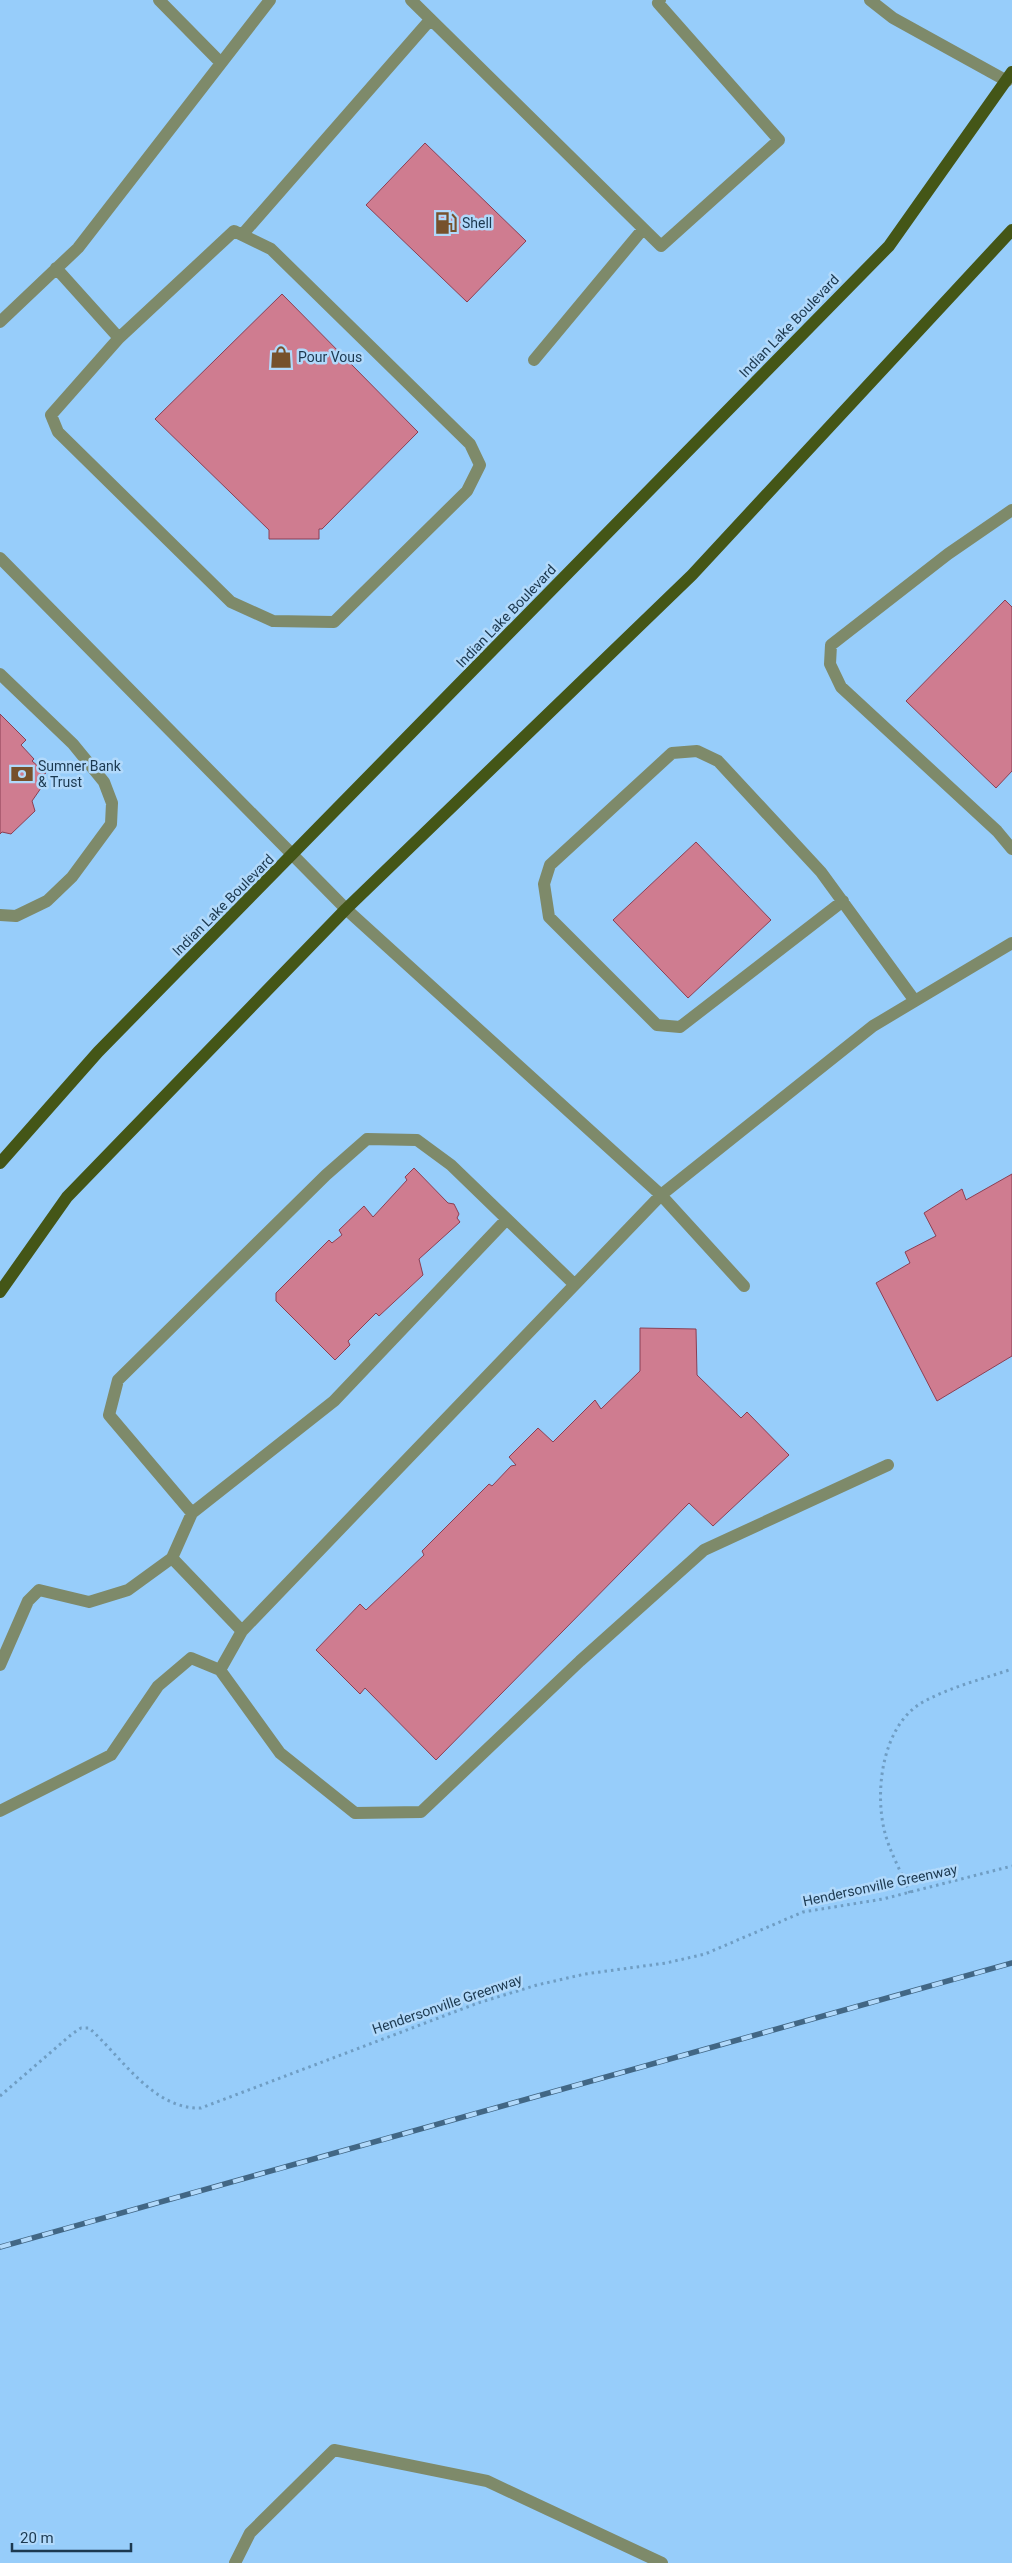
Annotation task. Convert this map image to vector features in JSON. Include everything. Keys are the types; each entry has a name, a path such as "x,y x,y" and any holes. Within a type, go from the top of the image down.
{"main road":[{"name":"Indian Lake Boulevard","path":"0,1163 98,1052 889,246 1010,79"},
{"path":"0,1292 67,1197 346,909 692,575 1012,230"}],"street":[{"path":"159,0 221,63"},
{"path":"0,322 78,248 270,0"},
{"path":"410,0 661,246 779,140 657,1"},
{"path":"870,0 893,18 1010,79"},
{"path":"242,235 430,20"},
{"path":"534,360 644,229"},
{"path":"234,231 272,250 470,444 480,465 467,491 334,622 272,621 231,602 58,432 51,415 118,338 234,231"},
{"path":"56,268 118,338"},
{"path":"1010,844 841,687 830,664 830,645 948,554 1012,510"},
{"path":"0,558 346,909 661,1194 744,1286"},
{"path":"0,674 73,744 104,782 112,803 110,824 72,877 47,902 16,916 0,915"},
{"path":"843,901 680,1027 657,1025 549,917 544,884 550,865 672,753 697,751 718,760 822,872 843,901 915,1001"},
{"path":"220,1670 242,1630 661,1194 873,1026 1012,943"},
{"path":"192,1513 110,1415 118,1380 326,1176 367,1139 417,1140 451,1165 574,1284"},
{"path":"0,1665 28,1601 39,1590 89,1602 128,1590 172,1558 192,1513 334,1401 507,1219"},
{"path":"0,1811 110,1755 158,1686 191,1658 220,1670 280,1753 355,1813 421,1812 580,1662 704,1550 888,1465"},
{"path":"172,1558 242,1630"},
{"path":"236,2563 250,2533 334,2450 487,2481 662,2563"}],"path":[{"path":"910,1893 885,1833 880,1804 889,1744 902,1719 922,1703 1012,1668"},
{"name":"Hendersonville Greenway","path":"0,2096 72,2034 81,2028 89,2028 144,2084 187,2109 201,2108 486,2000 585,1974 666,1963 705,1954 803,1912 910,1893 1012,1866"}],"building":[{"name":"Shell","path":"425,143 526,241 467,302 366,205"},
{"name":"Pour Vous","path":"282,294 418,432 322,529 319,529 319,539 269,539 269,530 155,419"},
{"path":"1005,600 1012,607 1012,771 996,788 906,701"},
{"name":"Sumner Bank & Trust","path":"0,714 26,740 21,745 34,759 32,761 46,773 43,775 46,777 41,788 32,801 35,811 11,834 2,832 0,834"},
{"path":"696,842 771,920 688,998 613,920"},
{"path":"414,1168 448,1203 454,1204 459,1214 457,1218 460,1222 419,1259 423,1275 379,1316 376,1313 348,1341 350,1345 335,1360 276,1301 276,1293 329,1240 332,1243 342,1235 339,1230 364,1206 373,1217 407,1180 405,1177"},
{"path":"1012,1174 1012,1356 937,1401 876,1283 910,1263 905,1252 936,1236 924,1213 962,1189 966,1200"},
{"path":"640,1328 696,1329 697,1375 741,1418 747,1412 789,1455 713,1526 689,1503 436,1760 365,1688 360,1694 316,1650 360,1604 366,1610 424,1555 422,1551 489,1484 492,1486 511,1466 516,1465 509,1457 538,1428 553,1442 595,1400 601,1409 640,1371"}],"railway":[{"path":"0,2247 1012,1963"}],"place":[{"name":"Shell","path":"446,223"},
{"name":"Pour Vous","path":"281,357"},
{"name":"Sumner Bank & Trust","path":"22,774"}]}
